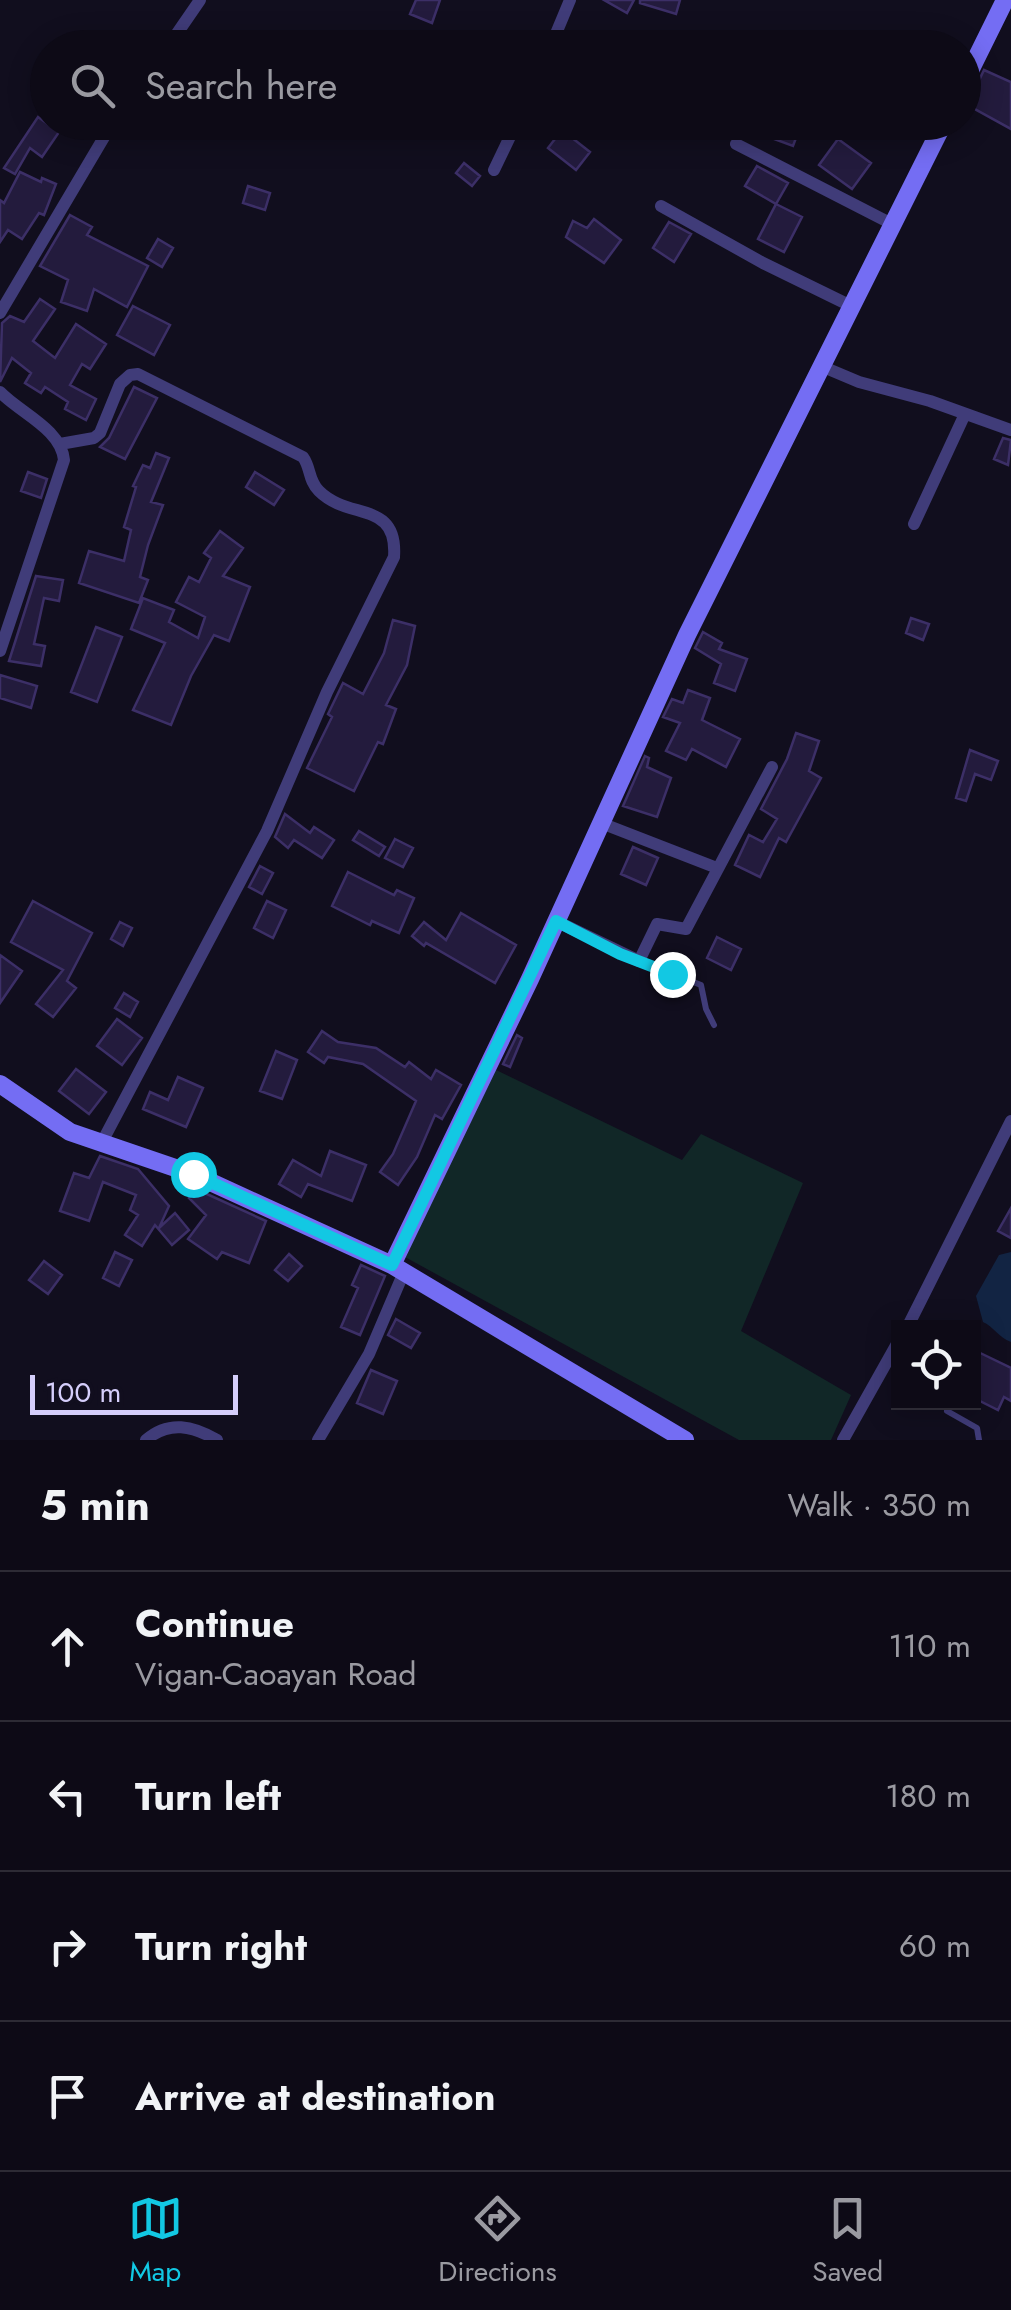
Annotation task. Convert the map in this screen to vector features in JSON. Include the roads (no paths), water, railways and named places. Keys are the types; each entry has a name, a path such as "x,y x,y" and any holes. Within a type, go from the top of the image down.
{"street":[{"path":"179,30 200,0"},
{"path":"558,30 570,0"},
{"path":"981,49 1006,0"},
{"path":"0,312 102,140"},
{"path":"494,170 508,140"},
{"path":"318,1440 369,1354 398,1268 687,635 935,140"},
{"path":"736,144 892,224"},
{"path":"662,206 851,306"},
{"path":"821,366 858,382 1011,430"},
{"path":"60,444 94,438 100,433 120,384 130,375 138,374 302,456 308,462 309,478 320,493 383,520 393,528 396,540 394,557 328,692 267,831 102,1142"},
{"path":"0,392 60,444 62,469 0,651"},
{"path":"914,524 964,414"},
{"path":"556,921 639,960 657,924 684,929 689,926 772,767"},
{"path":"601,823 717,868"},
{"path":"0,1084 70,1132 193,1174 398,1268 685,1440"},
{"path":"911,1320 1011,1120"},
{"path":"843,1440 891,1354"},
{"path":"146,1440 164,1428 176,1426 202,1431 217,1440"}],"lane":[{"path":"639,960 697,981 714,1025"},
{"path":"947,1411 976,1428 979,1440"}],"water":[{"path":"1011,1252 1011,1342 983,1322 976,1296 999,1255"}]}
